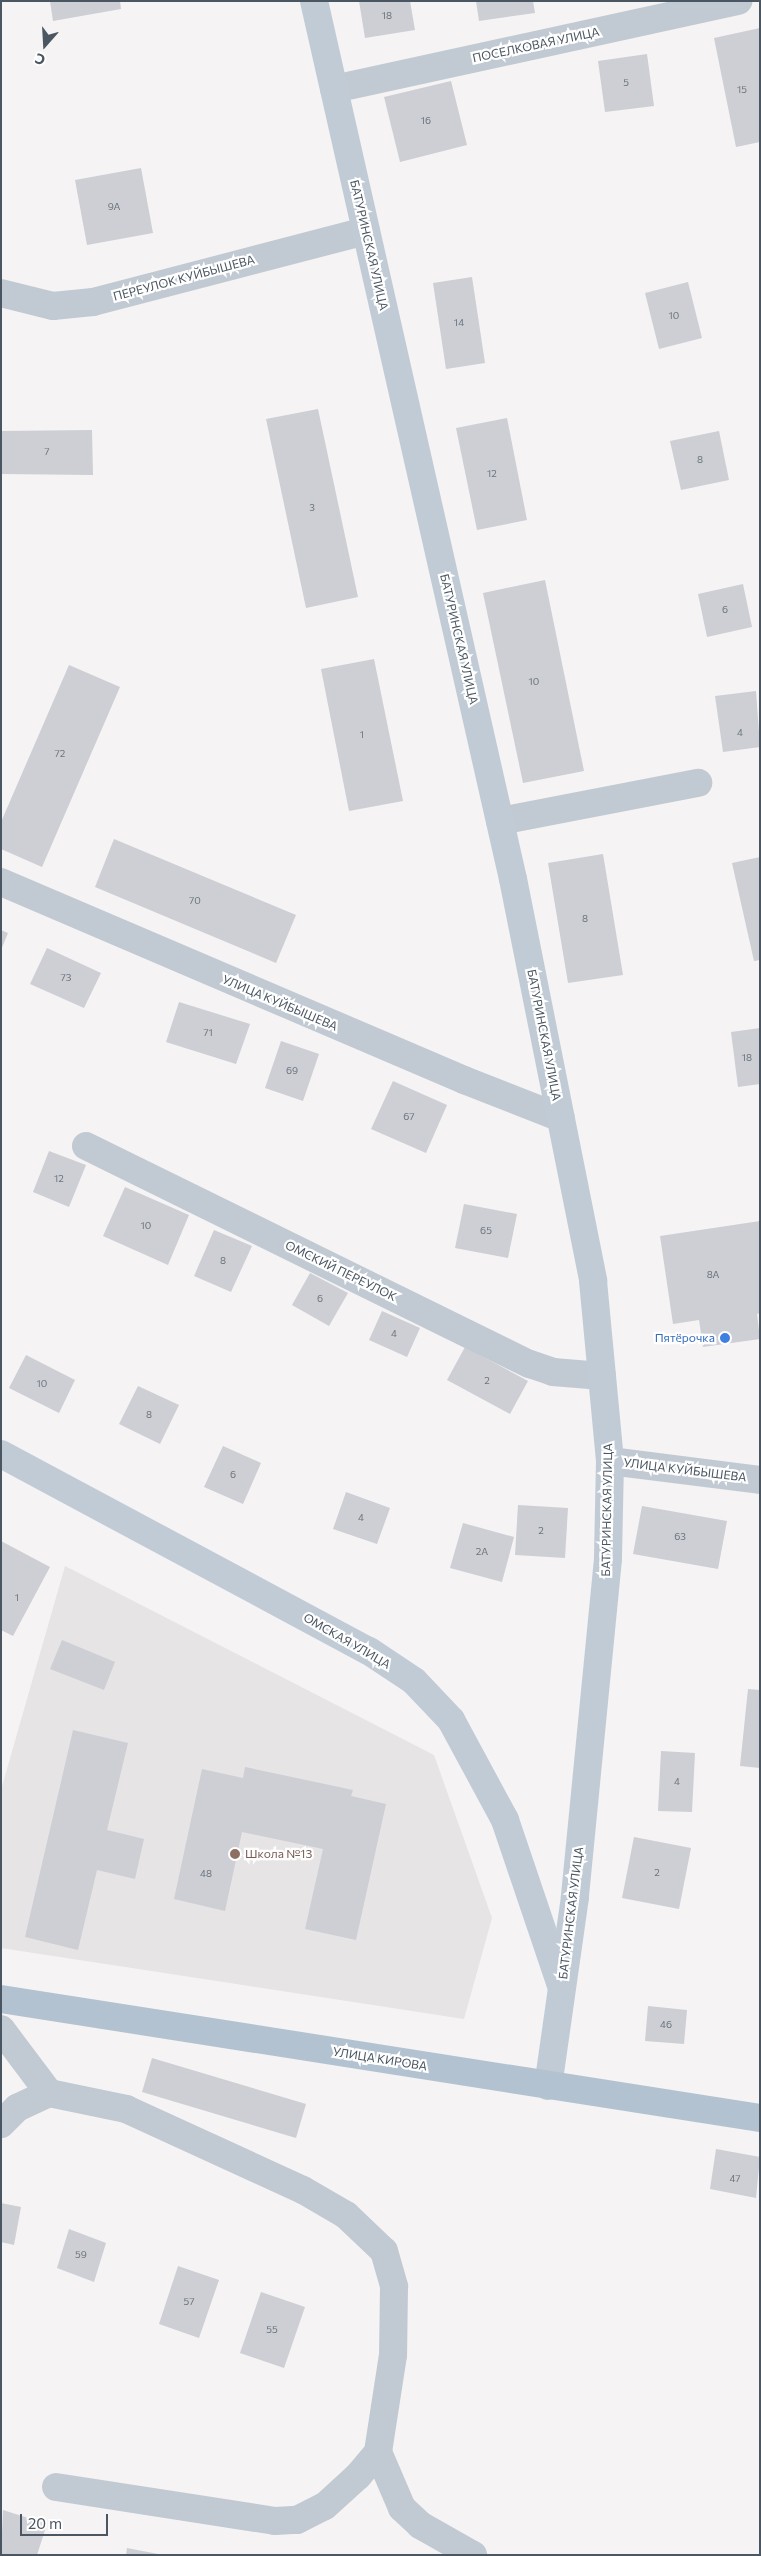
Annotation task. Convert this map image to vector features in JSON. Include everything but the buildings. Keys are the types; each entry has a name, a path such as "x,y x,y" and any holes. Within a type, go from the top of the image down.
{"main road":[{"name":"БАТУРИНСКАЯ УЛИЦА","path":"314,1 500,821 593,1281 610,1461 600,1651 575,1897 548,2086"},
{"name":"ОМСКАЯ УЛИЦА","path":"1,1454 369,1651 414,1681 451,1720 505,1820 562,1988"},
{"name":"УЛИЦА КИРОВА","path":"1,1999 760,2118"}],"street":[{"name":"ПОСЕЛКОВАЯ УЛИЦА","path":"334,90 739,1"},
{"name":"ПЕРЕУЛОК КУЙБЫШЕВА","path":"1,294 53,306 93,302 366,231"},
{"path":"500,821 698,783"},
{"name":"УЛИЦА КУЙБЫШЕВА","path":"1,882 335,1026 561,1118"},
{"name":"ОМСКИЙ ПЕРЕУЛОК","path":"86,1146 530,1364 553,1372 602,1376"},
{"name":"УЛИЦА КУЙБЫШЕВА","path":"610,1461 760,1480"},
{"path":"1,2029 49,2093"},
{"path":"1,2124 17,2108 49,2093 126,2110 303,2190 346,2215 384,2251 394,2286 394,2355 378,2452 358,2476 324,2506 297,2520 275,2521 56,2488"},
{"path":"378,2452 402,2508 420,2525 474,2555"}],"shaded area":[{"name":"Школа №13","path":"65,1566 434,1755 492,1918 464,2019 1,1948 1,1790"}],"place":[{"name":"Пятёрочка","path":"725,1338"},
{"name":"Школа №13","path":"235,1854"}]}
